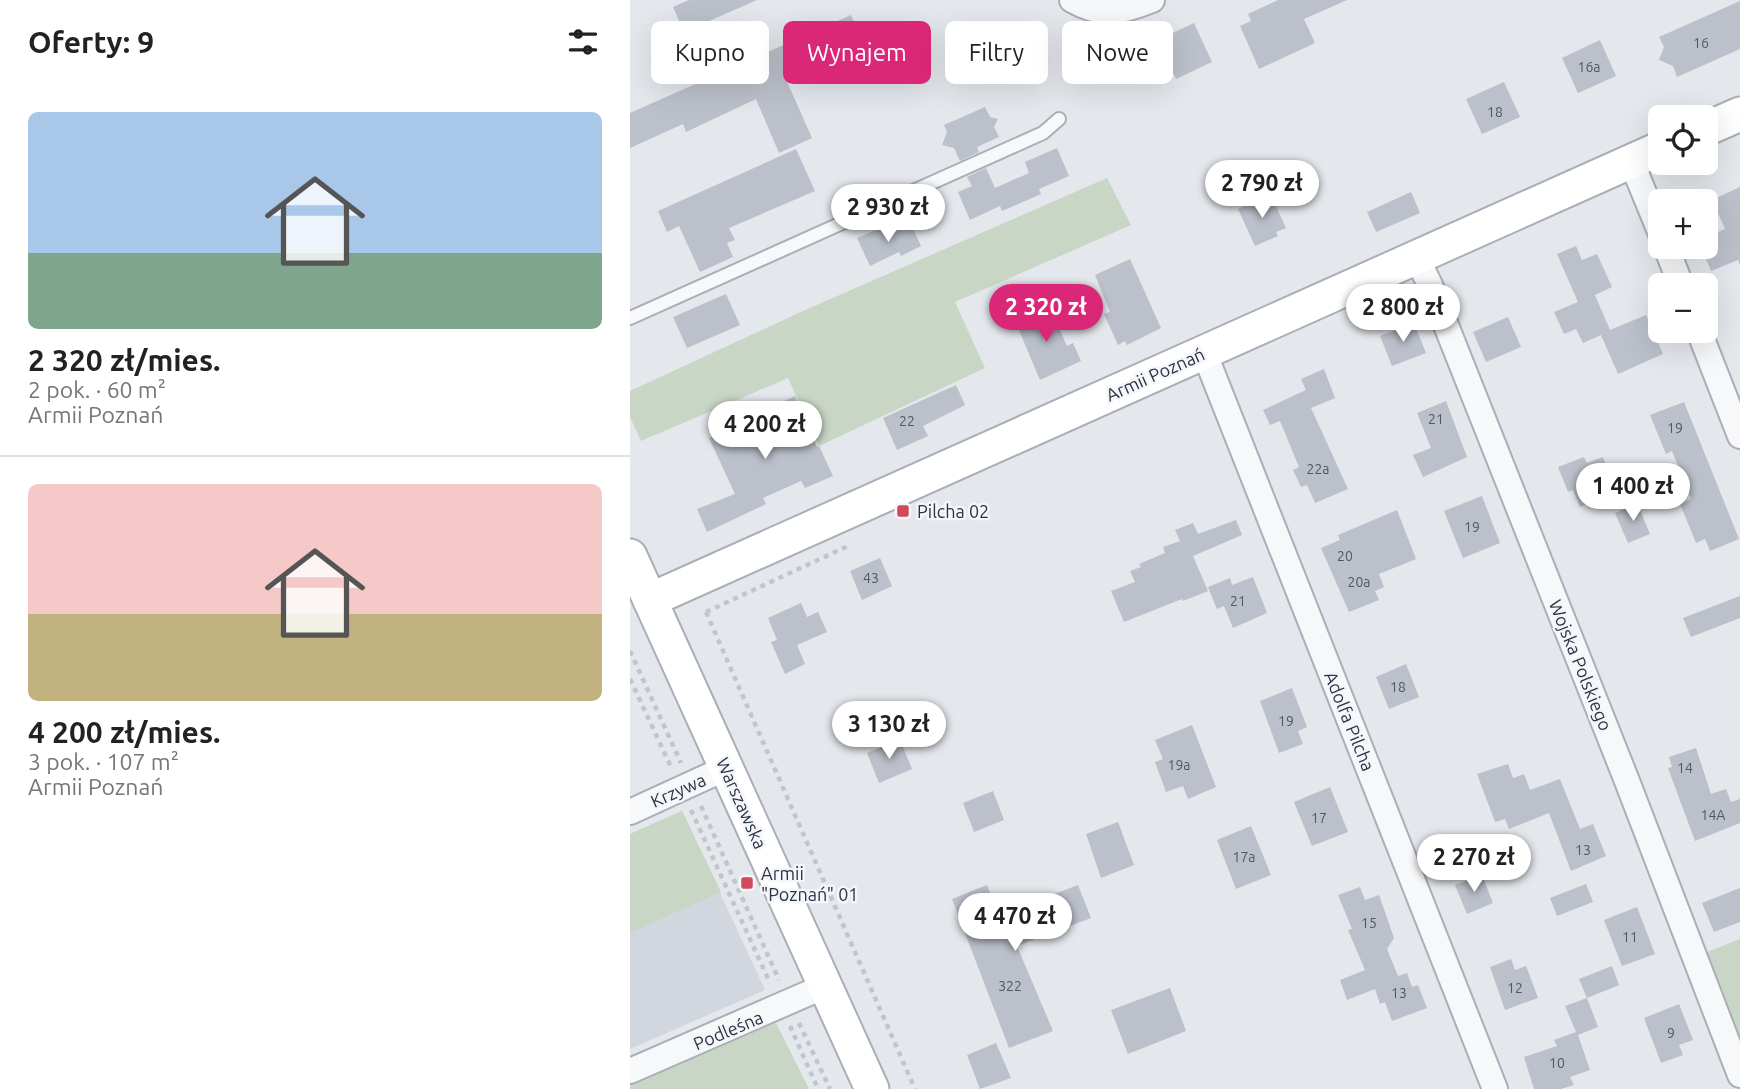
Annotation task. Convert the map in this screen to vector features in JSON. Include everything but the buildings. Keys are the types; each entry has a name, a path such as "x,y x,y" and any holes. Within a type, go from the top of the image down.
{"street":[{"path":"1072,12 1087,8 1125,11 1152,0"},
{"path":"1718,124 1740,114"},
{"name":"Armii Poznań","path":"650,600 1648,154"},
{"path":"1631,161 1648,202"},
{"name":"Wojska Polskiego","path":"1417,258 1627,781 1740,1075"},
{"path":"1704,343 1740,436"},
{"name":"Adolfa Pilcha","path":"1204,352 1495,1089"},
{"name":"Warszawska","path":"630,556 872,1089"},
{"name":"Krzywa","path":"630,812 726,768"},
{"name":"Podleśna","path":"630,1072 825,986"}],"lane":[{"path":"630,318 1043,133 1059,119"}],"path":[{"path":"706,612 915,1089"},
{"path":"630,651 686,787 785,1005 818,1089"},
{"path":"630,679 686,787 785,1005 830,1089"}],"shaded area":[{"path":"682,811 765,990 630,1049 630,834"}],"green space":[{"path":"1107,178 1131,225 955,302 985,368 819,446 788,378 641,441 630,417 630,391 803,311"},
{"path":"682,811 721,892 630,933 630,834"},
{"path":"1740,939 1740,1044 1705,953"},
{"path":"776,1023 809,1089 630,1089 630,1082"}],"place":[{"name":"Pilcha 02","path":"903,511"},
{"name":"Armii \"Poznań\" 01","path":"747,883"}]}
